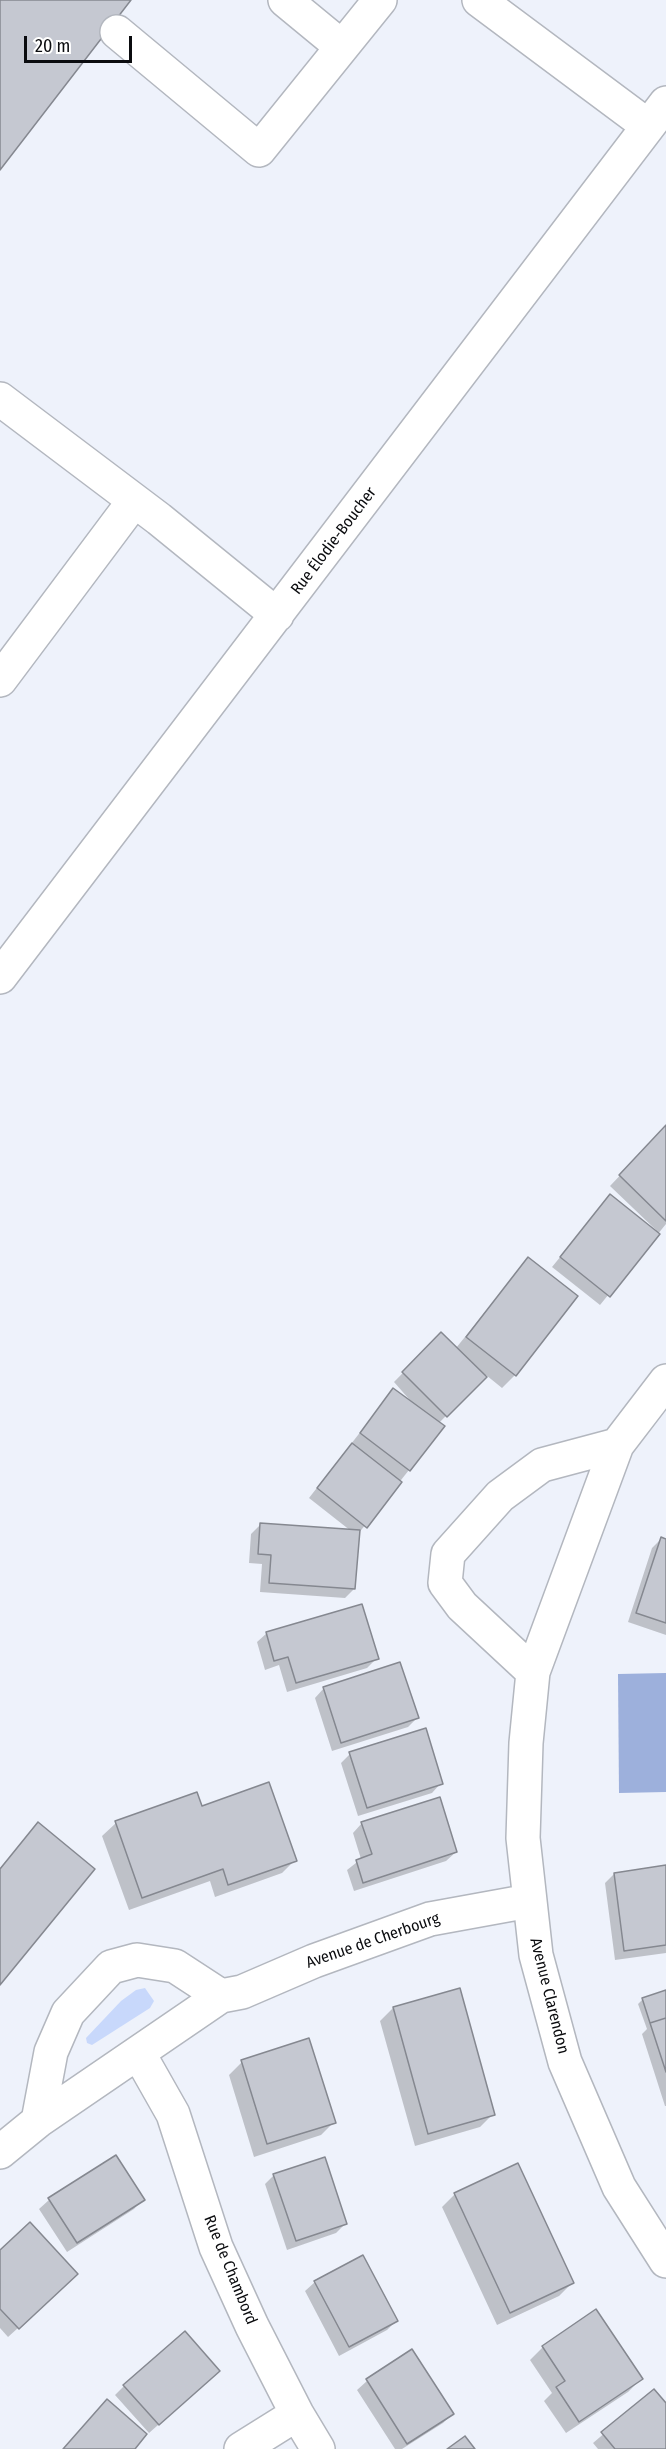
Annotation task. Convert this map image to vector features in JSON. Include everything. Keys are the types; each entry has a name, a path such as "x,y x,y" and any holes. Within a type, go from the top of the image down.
{"street":[{"path":"285,0 342,47"},
{"path":"117,32 259,150 380,0"},
{"path":"479,0 657,115"},
{"name":"Rue Élodie-Boucher","path":"0,977 657,115"},
{"path":"0,399 134,501 277,615"},
{"path":"0,680 134,501"},
{"name":"Avenue Clarendon","path":"666,1381 617,1445 533,1672 526,1743 523,1838 536,1955 565,2062 619,2187 666,2261"},
{"path":"533,1672 462,1606 445,1583 448,1554 500,1496 542,1465 617,1445"},
{"name":"Avenue de Cherbourg","path":"0,2152 38,2121 221,1996 242,1992 314,1960 430,1919 529,1901"},
{"path":"38,2121 51,2052 68,2013 111,1967 137,1960 175,1966 221,1996"},
{"name":"Rue de Chambord","path":"139,2054 173,2114 216,2247 252,2326 297,2414 318,2449"},
{"path":"241,2449 297,2414"}],"shaded area":[{"path":"666,1673 666,1792 619,1793 618,1674"},
{"path":"145,1988 154,2001 150,2008 92,2045 87,2043 86,2038 121,2001 136,1990"}],"building":[{"path":"0,0 131,0 0,170"},
{"path":"666,1125 666,1221 619,1175"},
{"path":"610,1194 660,1234 610,1297 560,1257"},
{"path":"528,1257 578,1296 516,1376 466,1337"},
{"path":"441,1332 487,1377 447,1417 402,1372"},
{"path":"393,1388 445,1426 410,1471 360,1433"},
{"path":"352,1443 402,1482 367,1528 317,1488"},
{"path":"260,1523 360,1530 355,1589 269,1583 271,1555 258,1554"},
{"path":"661,1537 666,1539 666,1623 636,1613"},
{"path":"362,1604 379,1659 296,1683 288,1657 274,1661 266,1632"},
{"path":"400,1662 419,1718 341,1743 323,1687"},
{"path":"426,1728 443,1784 367,1808 349,1752"},
{"path":"269,1782 297,1861 228,1885 223,1869 142,1898 115,1821 197,1792 202,1806"},
{"path":"440,1797 457,1852 363,1883 356,1860 372,1854 361,1822"},
{"path":"38,1822 95,1869 0,1985 0,1869"},
{"path":"666,1865 666,1945 624,1951 614,1873"},
{"path":"460,1988 495,2115 428,2134 393,2007"},
{"path":"666,1990 666,2018 650,2023 642,1998"},
{"path":"666,2018 666,2072 650,2023"},
{"path":"309,2038 336,2123 267,2144 241,2060"},
{"path":"116,2155 145,2200 77,2243 48,2198"},
{"path":"325,2157 347,2224 296,2241 273,2174"},
{"path":"518,2163 574,2283 510,2313 454,2193"},
{"path":"30,2222 78,2274 19,2329 0,2309 0,2250"},
{"path":"363,2255 398,2321 349,2347 314,2281"},
{"path":"596,2309 643,2379 579,2422 556,2387 565,2381 542,2346"},
{"path":"185,2331 220,2371 159,2425 123,2385"},
{"path":"412,2349 454,2414 407,2444 366,2379"},
{"path":"654,2389 666,2403 666,2449 615,2449 601,2432"},
{"path":"107,2399 147,2434 135,2449 63,2449"},
{"path":"465,2436 475,2449 447,2449"}]}
